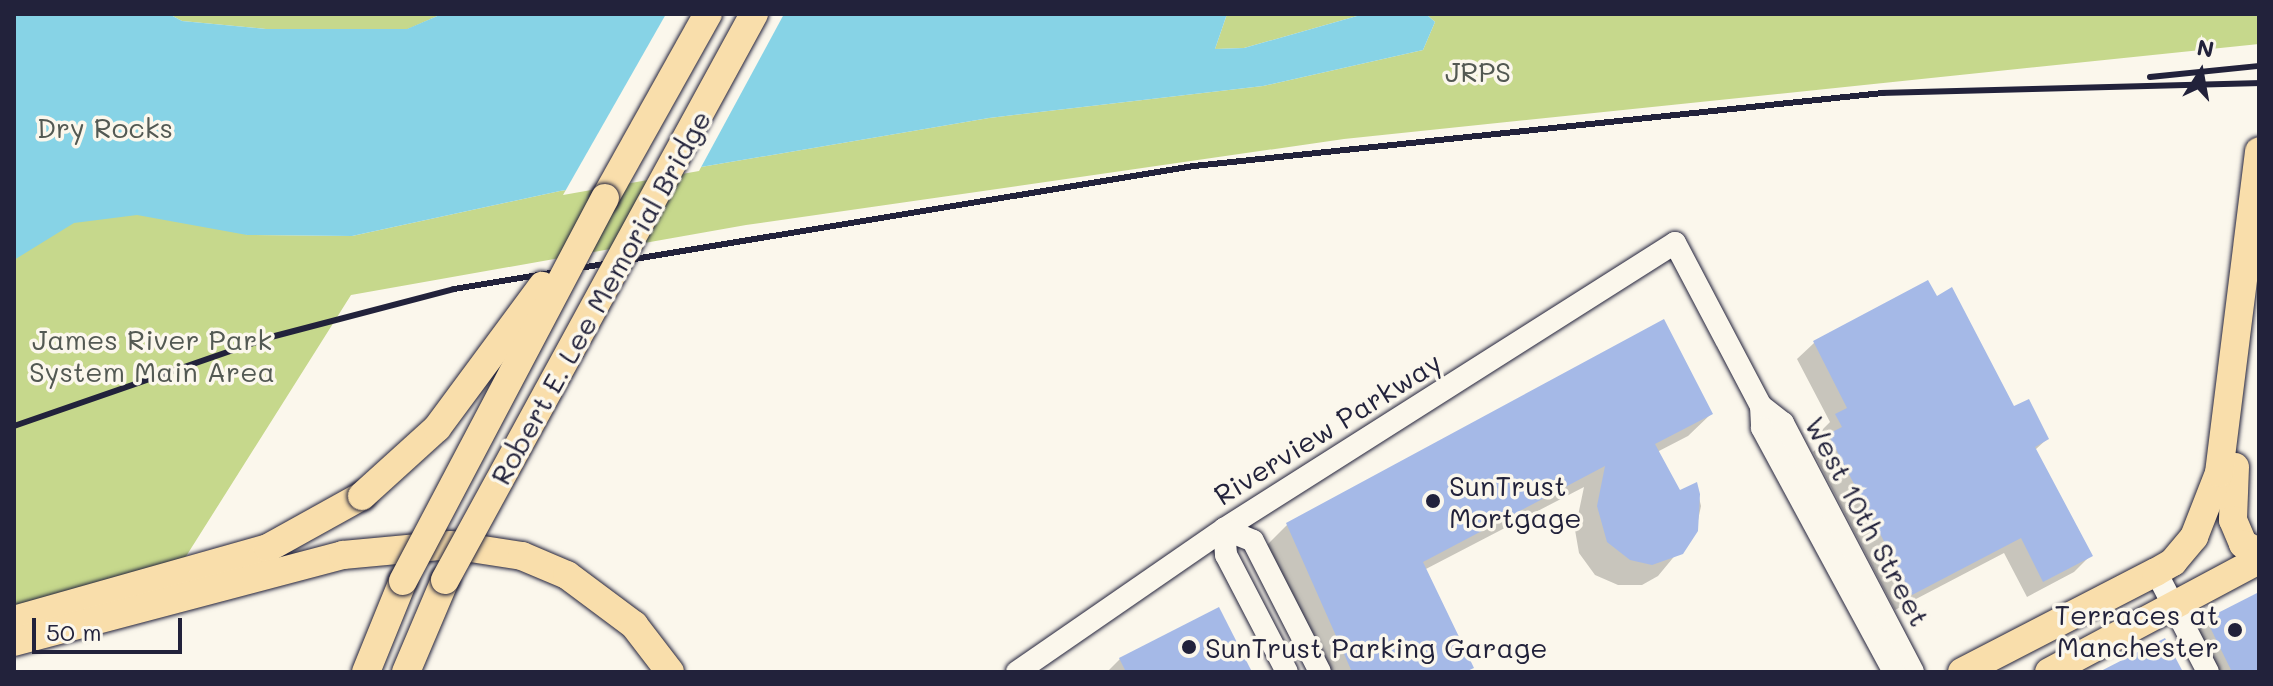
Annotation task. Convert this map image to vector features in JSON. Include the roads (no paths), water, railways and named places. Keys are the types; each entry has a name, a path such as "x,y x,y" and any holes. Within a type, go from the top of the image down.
{"main road":[{"name":"Robert E. Lee Memorial Bridge","path":"366,672 403,581 605,198 708,14"},
{"name":"Robert E. Lee Memorial Bridge","path":"445,580 754,14"},
{"path":"1962,672 2156,572 2182,553 2209,509 2232,379 2259,151"},
{"path":"14,620 268,548 362,496 437,428 605,198"},
{"path":"2232,379 2233,520 2243,544 2259,552"},
{"path":"14,642 343,555 451,545 522,556 567,575 634,625 670,672"},
{"path":"2049,672 2259,560"},
{"path":"406,672 445,580"},
{"path":"427,672 445,580"}],"street":[{"name":"West 10th Street","path":"1675,243 1761,406 1783,423 1913,672"},
{"name":"Riverview Parkway","path":"1017,672 1224,529 1675,243"},
{"name":"West 10th Street","path":"1761,406 1762,428 1894,672"},
{"path":"1287,672 1226,555 1224,529 1253,541 1320,672"},
{"path":"2156,572 2208,672"}],"water":[{"path":"14,14 169,14 182,21 266,29 407,29 442,14 1227,14 1215,49 1244,48 1364,14 1426,14 1435,22 1423,50 1263,86 989,118 560,191 352,236 247,235 137,215 74,223 14,260"}],"railway":[{"path":"2150,77 2259,66"},
{"path":"14,426 271,337 454,289 1194,166 1883,93 2259,83"}],"place":[{"name":"SunTrust Mortgage","path":"1433,501"},
{"name":"Terraces at Manchester","path":"2235,630"},
{"name":"SunTrust Parking Garage","path":"1189,647"}],"park label":[{"name":"JRPS","path":"1478,71"},
{"name":"Dry Rocks","path":"105,127"},
{"name":"James River Park System Main Area","path":"152,355"}]}
